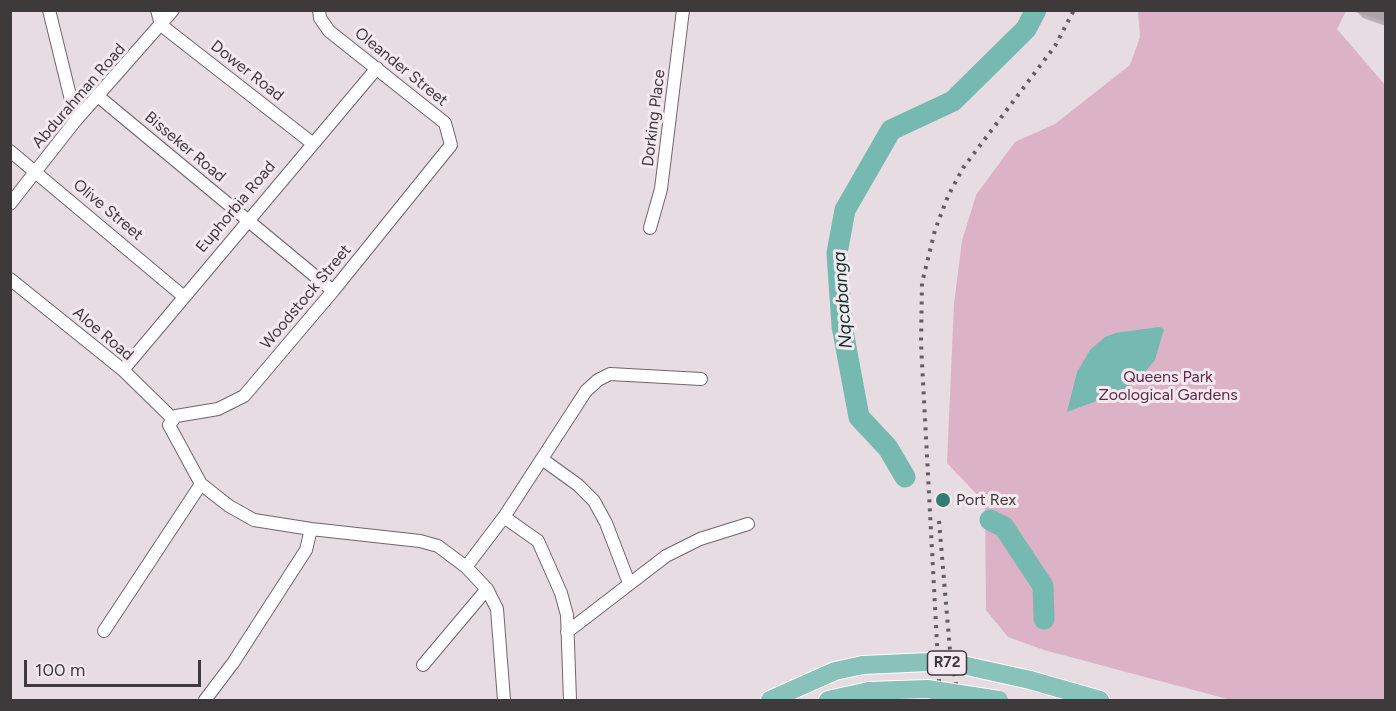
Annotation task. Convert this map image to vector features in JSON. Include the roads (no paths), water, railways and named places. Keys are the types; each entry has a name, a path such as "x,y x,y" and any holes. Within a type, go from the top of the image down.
{"main road":[{"name":"R72","path":"770,700 835,670 862,665 929,662 958,664 1030,680 1100,700"},
{"name":"R72","path":"828,700 869,691 927,689 999,700"}],"street":[{"path":"49,10 76,120"},
{"path":"157,10 161,25"},
{"name":"Abdurahman Road","path":"10,204 76,120 99,97 173,10"},
{"name":"Oleander Street","path":"319,10 320,18 329,31 446,123 451,145 446,154"},
{"name":"Dorking Place","path":"650,228 661,189 683,10"},
{"name":"Dower Road","path":"161,25 312,143"},
{"name":"Euphorbia Road","path":"123,370 377,68"},
{"name":"Bisseker Road","path":"99,97 333,291"},
{"name":"Olive Street","path":"10,152 37,171 183,296"},
{"name":"Woodstock Street","path":"171,422 218,409 244,396 446,154"},
{"name":"Aloe Road","path":"10,279 123,370 171,422 201,484"},
{"path":"466,567 504,517 586,392 610,374 701,379"},
{"path":"542,459 578,485 594,501 606,523 629,583"},
{"path":"104,631 201,484 229,506 254,520 310,530 438,546 466,567 487,589 498,618 504,700"},
{"path":"504,517 538,541 561,593 567,615 570,700"},
{"path":"567,632 629,583 674,552 700,539 748,524"},
{"path":"205,700 233,663 306,550 310,530"},
{"path":"423,665 487,589"}],"waterway":[{"name":"Nqcabanga","path":"905,477 888,448 859,417 842,326 837,253 845,210 891,130 953,101 1026,29 1036,10"},
{"name":"Nqcabanga","path":"990,520 1004,527 1043,586 1044,619"}],"railway":[{"path":"940,700 921,344 922,283 935,230 948,196 963,168 1055,46 1074,10"},
{"path":"939,521 950,651 959,700"}],"place":[{"name":"Port Rex","path":"943,500"}],"park label":[{"name":"Queens Park Zoological Gardens","path":"1168,386"}]}
